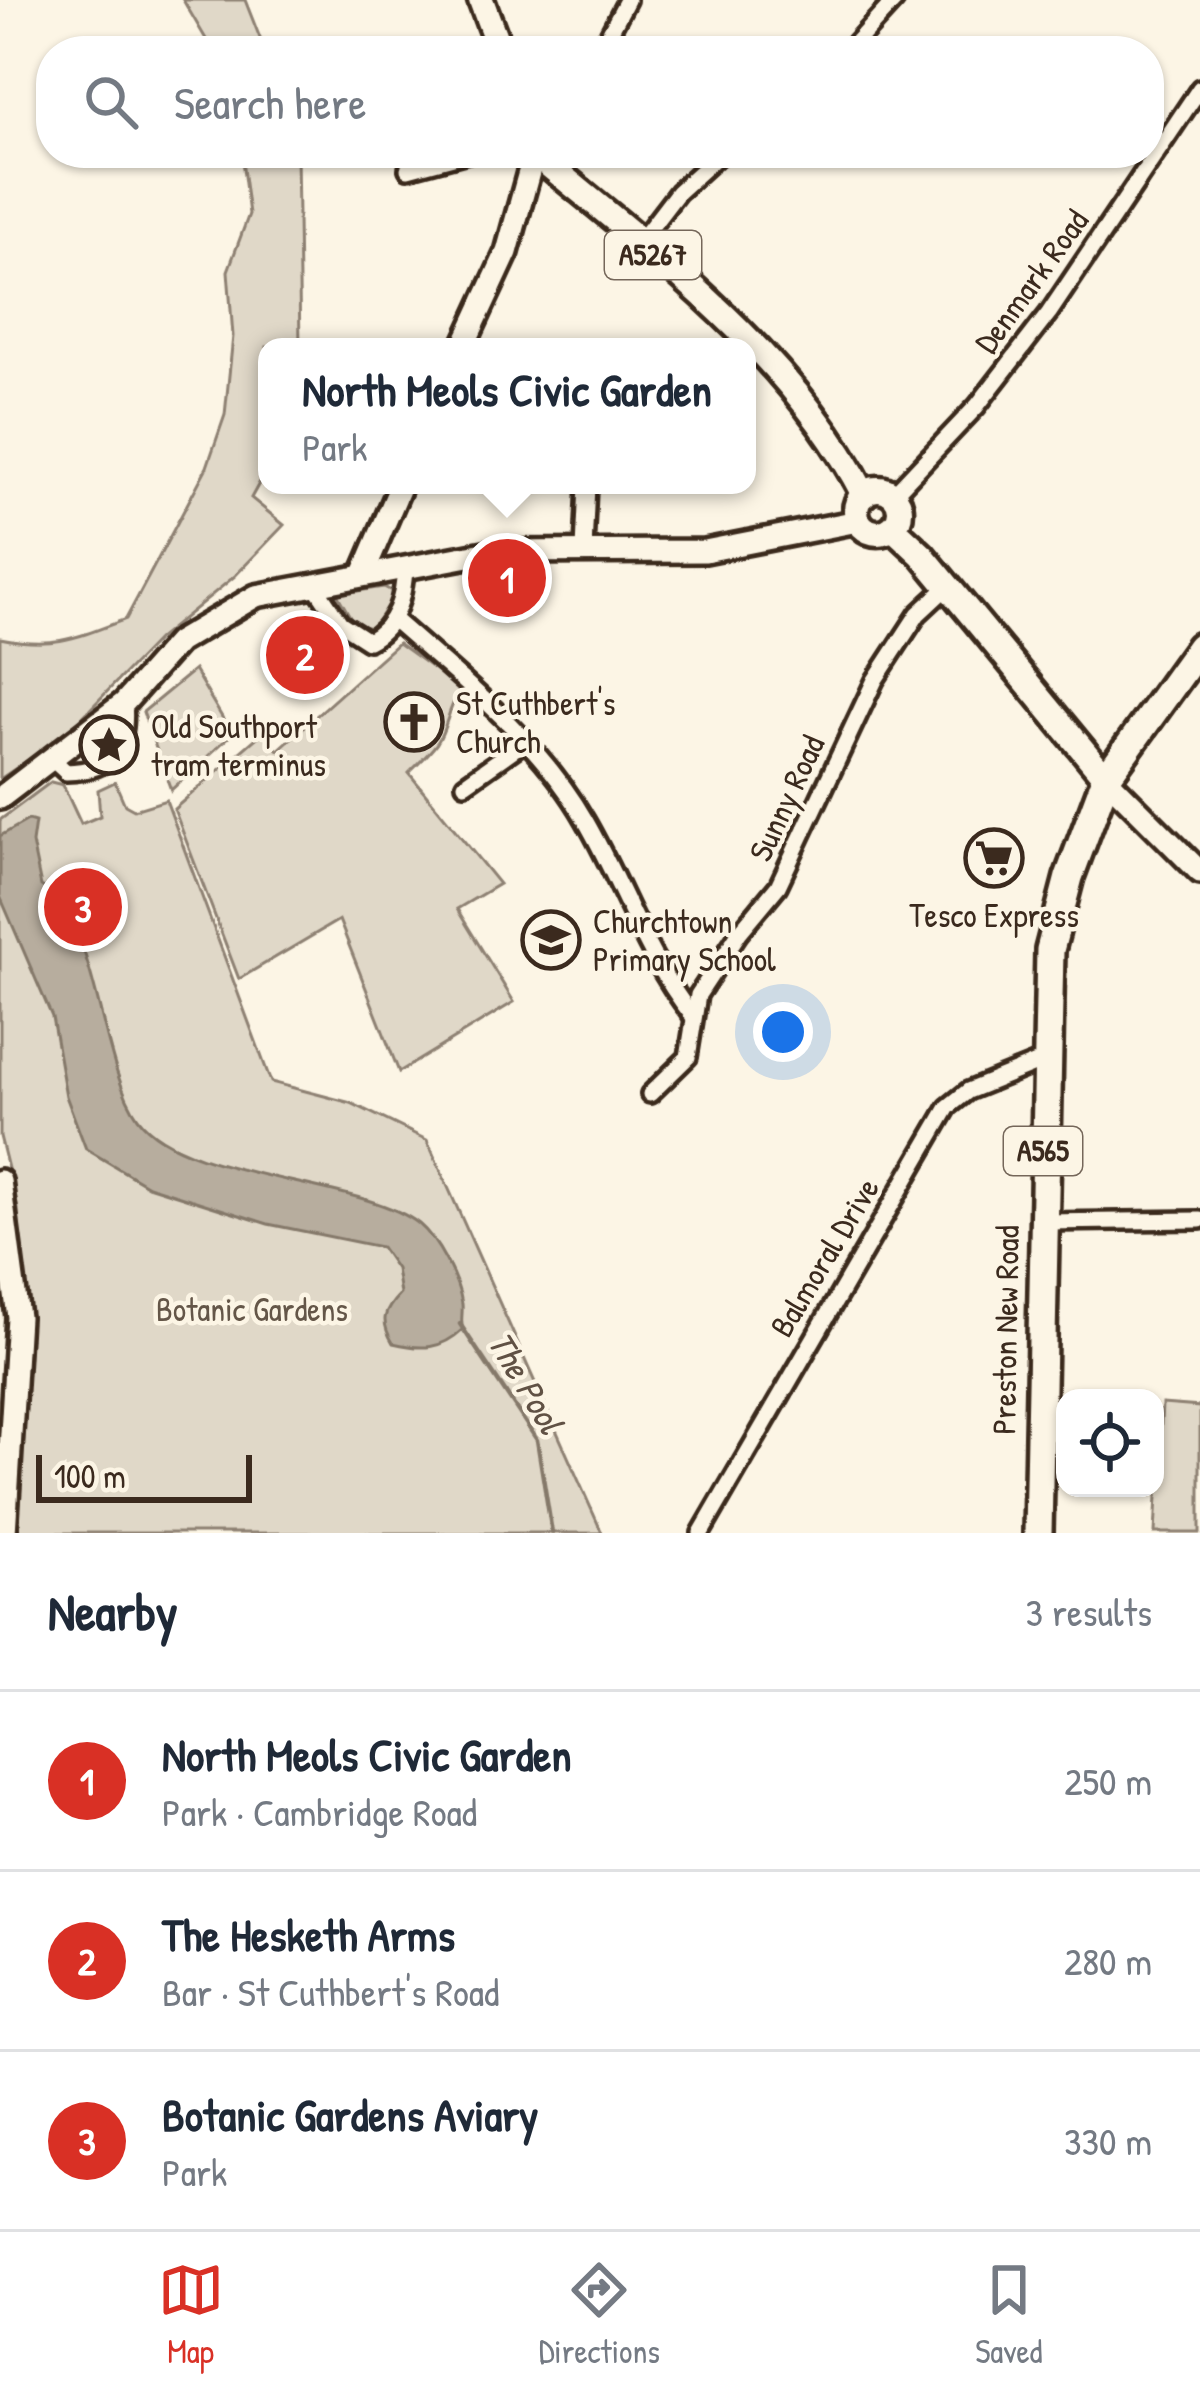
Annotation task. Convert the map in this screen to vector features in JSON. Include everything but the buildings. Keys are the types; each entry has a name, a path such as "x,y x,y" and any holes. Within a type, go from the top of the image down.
{"highway":[{"name":"Preston New Road","path":"1038,1533 1044,1060 1050,950 1069,877 1106,778 1200,647"}],"main road":[{"path":"481,0 494,36"},
{"path":"468,338 507,252 530,168"},
{"name":"A5267","path":"550,168 743,338"},
{"name":"A5267","path":"756,349 847,462 863,495"},
{"path":"881,490 893,495 899,515 892,528 874,533 858,521 856,507 863,495 881,490"},
{"path":"363,574 397,494"},
{"path":"0,798 124,703 178,642 256,596 520,548 705,550 858,521"},
{"path":"892,528 1106,778 1200,872"},
{"path":"0,1181 18,1317 5,1533"}],"street":[{"path":"608,36 627,0"},
{"path":"862,36 896,0"},
{"name":"Denmark Road","path":"1164,142 1200,88"},
{"path":"639,244 678,192 704,168"},
{"name":"Denmark Road","path":"893,495 976,406 1049,313 1146,168"},
{"path":"584,549 587,494"},
{"path":"314,584 340,623 368,641 393,619 403,597 405,566"},
{"name":"Sunny Road","path":"650,1094 688,1057 698,995 739,933 778,886 875,680 918,614 947,587"},
{"path":"393,619 524,743 585,820 632,920 692,1016"},
{"path":"51,758 66,772 98,768 114,758 124,741 124,703"},
{"path":"466,784 524,743"},
{"name":"Balmoral Drive","path":"701,1533 948,1107 968,1091 1044,1060"},
{"path":"1043,1222 1200,1220"}],"green space":[{"path":"183,0 245,0 259,36 204,36"},
{"path":"243,168 297,168 300,338 258,338 258,485 251,498 284,525 235,576 158,639 66,734 0,779 0,638 64,640 126,619 207,467 225,415 233,336 228,271 249,214"},
{"path":"384,587 395,593 373,628 355,625 337,594"},
{"path":"398,643 463,690 437,743 409,773 499,884 457,909 514,1002 399,1072 339,920 239,979 174,809 262,733 278,750"},
{"path":"194,670 232,734 171,790 143,712"},
{"name":"Botanic Gardens","path":"51,782 63,785 81,824 100,816 98,790 115,782 125,805 134,810 166,800 271,1082 351,1103 427,1140 602,1533 14,1533 28,1366 18,1209 0,1136 0,820"},
{"path":"1164,1404 1200,1407 1200,1533 1155,1533 1157,1497 1164,1497"}],"shaded area":[{"path":"28,820 35,822 32,843 41,886 60,901 74,926 114,1062 138,1118 161,1139 193,1154 357,1197 419,1224 440,1250 460,1295 463,1329 455,1336 431,1346 393,1343 385,1317 400,1294 396,1269 381,1247 268,1224 148,1186 86,1149 66,1096 52,1017 0,896 0,836"}],"waterway":[{"name":"The Pool","path":"460,1324 537,1440 552,1533"}],"place":[{"name":"North Meols Civic Garden","path":"507,578"},
{"name":"The Hesketh Arms","path":"305,655"},
{"name":"St Cuthbert's Church","path":"414,722"},
{"name":"Old Southport tram terminus","path":"109,745"},
{"name":"Tesco Express","path":"994,858"},
{"name":"Botanic Gardens Aviary","path":"83,907"},
{"name":"Churchtown Primary School","path":"551,940"}]}
